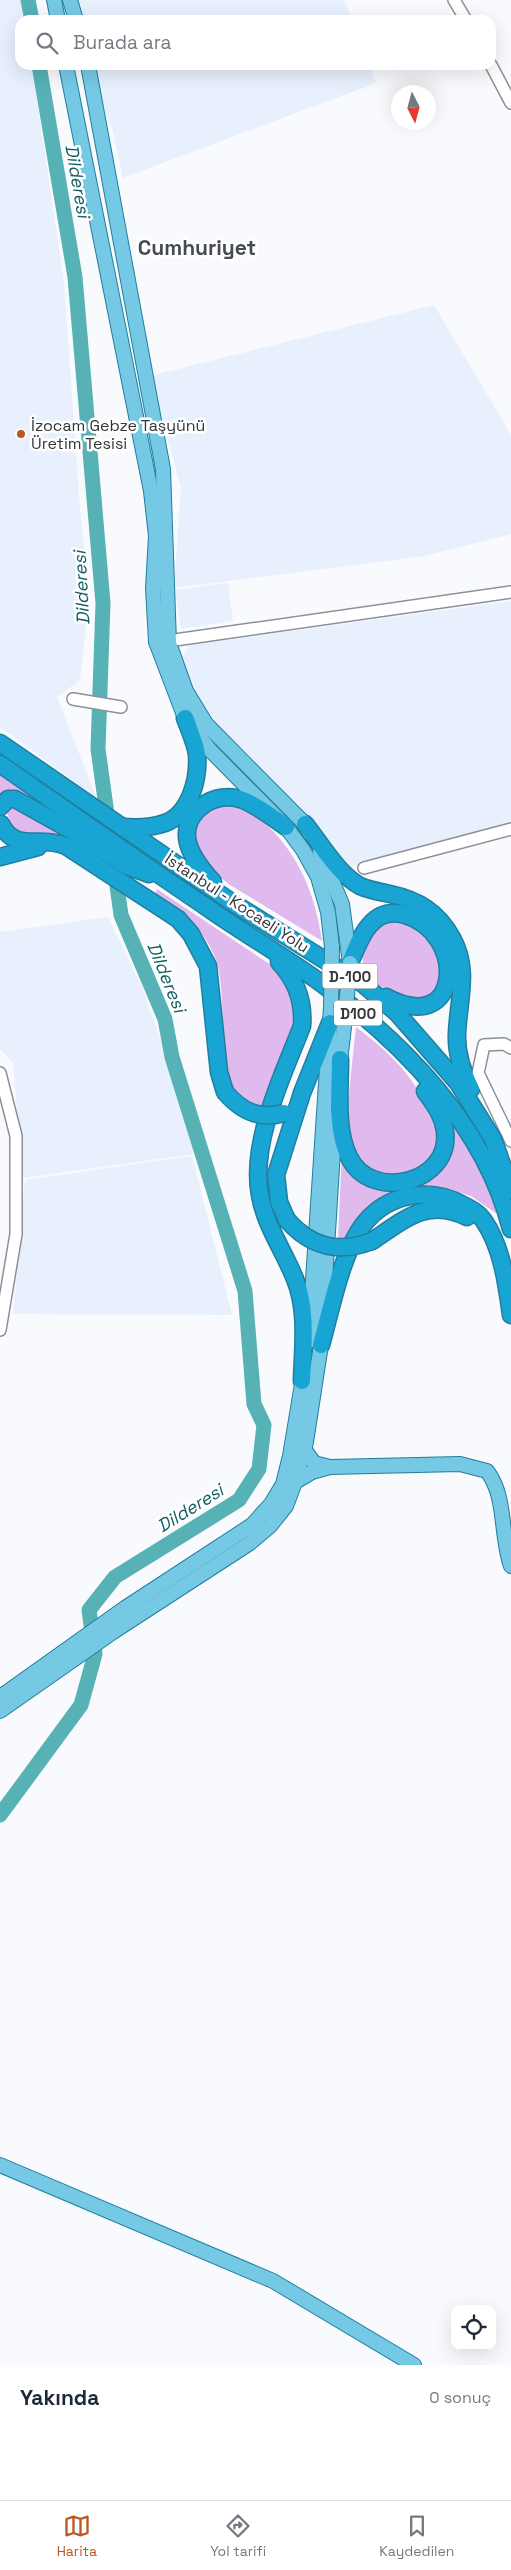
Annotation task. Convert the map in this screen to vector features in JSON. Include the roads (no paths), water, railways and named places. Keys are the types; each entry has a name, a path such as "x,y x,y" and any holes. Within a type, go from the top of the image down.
{"highway":[{"path":"122,827 138,828 165,823 176,816 192,792 197,777 197,754 185,718"},
{"name":"İstanbul - Kocaeli Yolu","path":"0,743 230,901 363,984 397,1013 458,1083 494,1139 511,1190"},
{"name":"D100","path":"0,764 86,831 133,862 171,883 259,944 320,983 405,1054 433,1083 469,1135 493,1180 511,1228"},
{"path":"0,807 8,799 15,799 86,831"},
{"path":"230,901 204,873 193,855 187,831 195,812 213,799 242,800 286,827"},
{"path":"305,824 344,873 361,886 408,898 431,909 453,939 464,977 457,1035 458,1053 462,1071 494,1139"},
{"path":"0,826 6,835 12,838 26,842 54,841 66,846 178,919 191,934 208,966 219,1072 225,1092 243,1111 264,1116 284,1113 302,1093"},
{"path":"0,857 42,845 54,846 85,859"},
{"path":"350,963 361,934 368,924 385,914 396,912 413,918 428,927 446,954 450,971 448,985 443,994 430,1005 420,1008 399,1004 363,984"},
{"path":"259,944 295,980 303,1016 302,1026 274,1095 258,1179 263,1208 296,1280 301,1300 302,1381"},
{"path":"335,1016 302,1093 276,1175 279,1202 287,1220 298,1232 323,1247 360,1246 372,1241 420,1211 443,1208 454,1210 472,1220 481,1231 504,1278"},
{"path":"340,1059 343,1140 350,1159 362,1173 377,1181 392,1184 420,1177 436,1165 444,1149 445,1132 441,1114 405,1054"},
{"path":"321,1346 337,1282 357,1234 368,1218 391,1202 421,1194 448,1197 474,1210 484,1220 491,1234 504,1278 511,1316"}],"main road":[{"path":"54,0 57,15"},
{"path":"70,0 74,15"},
{"path":"0,1711 113,1632 250,1543 270,1526 286,1506 304,1449 321,1346 340,1059 328,912 318,877 303,850 286,827 210,750 185,718 163,642 153,588 156,536 151,491 67,70"},
{"path":"0,1697 125,1608 252,1525 271,1504 283,1484 288,1466 312,1326 319,1164 335,1016 350,963 342,904 326,862 305,824 206,724 186,691 163,642 162,469 89,70"},
{"path":"304,1449 314,1463 330,1467"},
{"path":"295,1482 312,1472 330,1467 460,1464 487,1471 497,1489 503,1531 511,1566"},
{"path":"0,2165 273,2281 414,2365"}],"street":[{"path":"454,0 463,15"},
{"path":"493,70 511,103"},
{"path":"163,642 511,592"},
{"path":"73,699 121,707"},
{"path":"364,868 511,829"},
{"path":"511,1048 504,1044 484,1045 478,1073 511,1140"},
{"path":"0,1073 16,1136 16,1234 0,1330"}],"waterway":[{"name":"Dilderesi","path":"28,0 31,15"},
{"name":"Dilderesi","path":"0,1815 81,1705 95,1654 89,1610 115,1577 239,1500 259,1469 264,1425 254,1404 245,1291 172,1057 165,1019 121,915 98,749 103,603 75,277 40,70"}],"place":[{"name":"İzocam Gebze Taşyünü Üretim Tesisi","path":"21,434"}],"district":[{"name":"Cumhuriyet","path":"197,247"}]}
